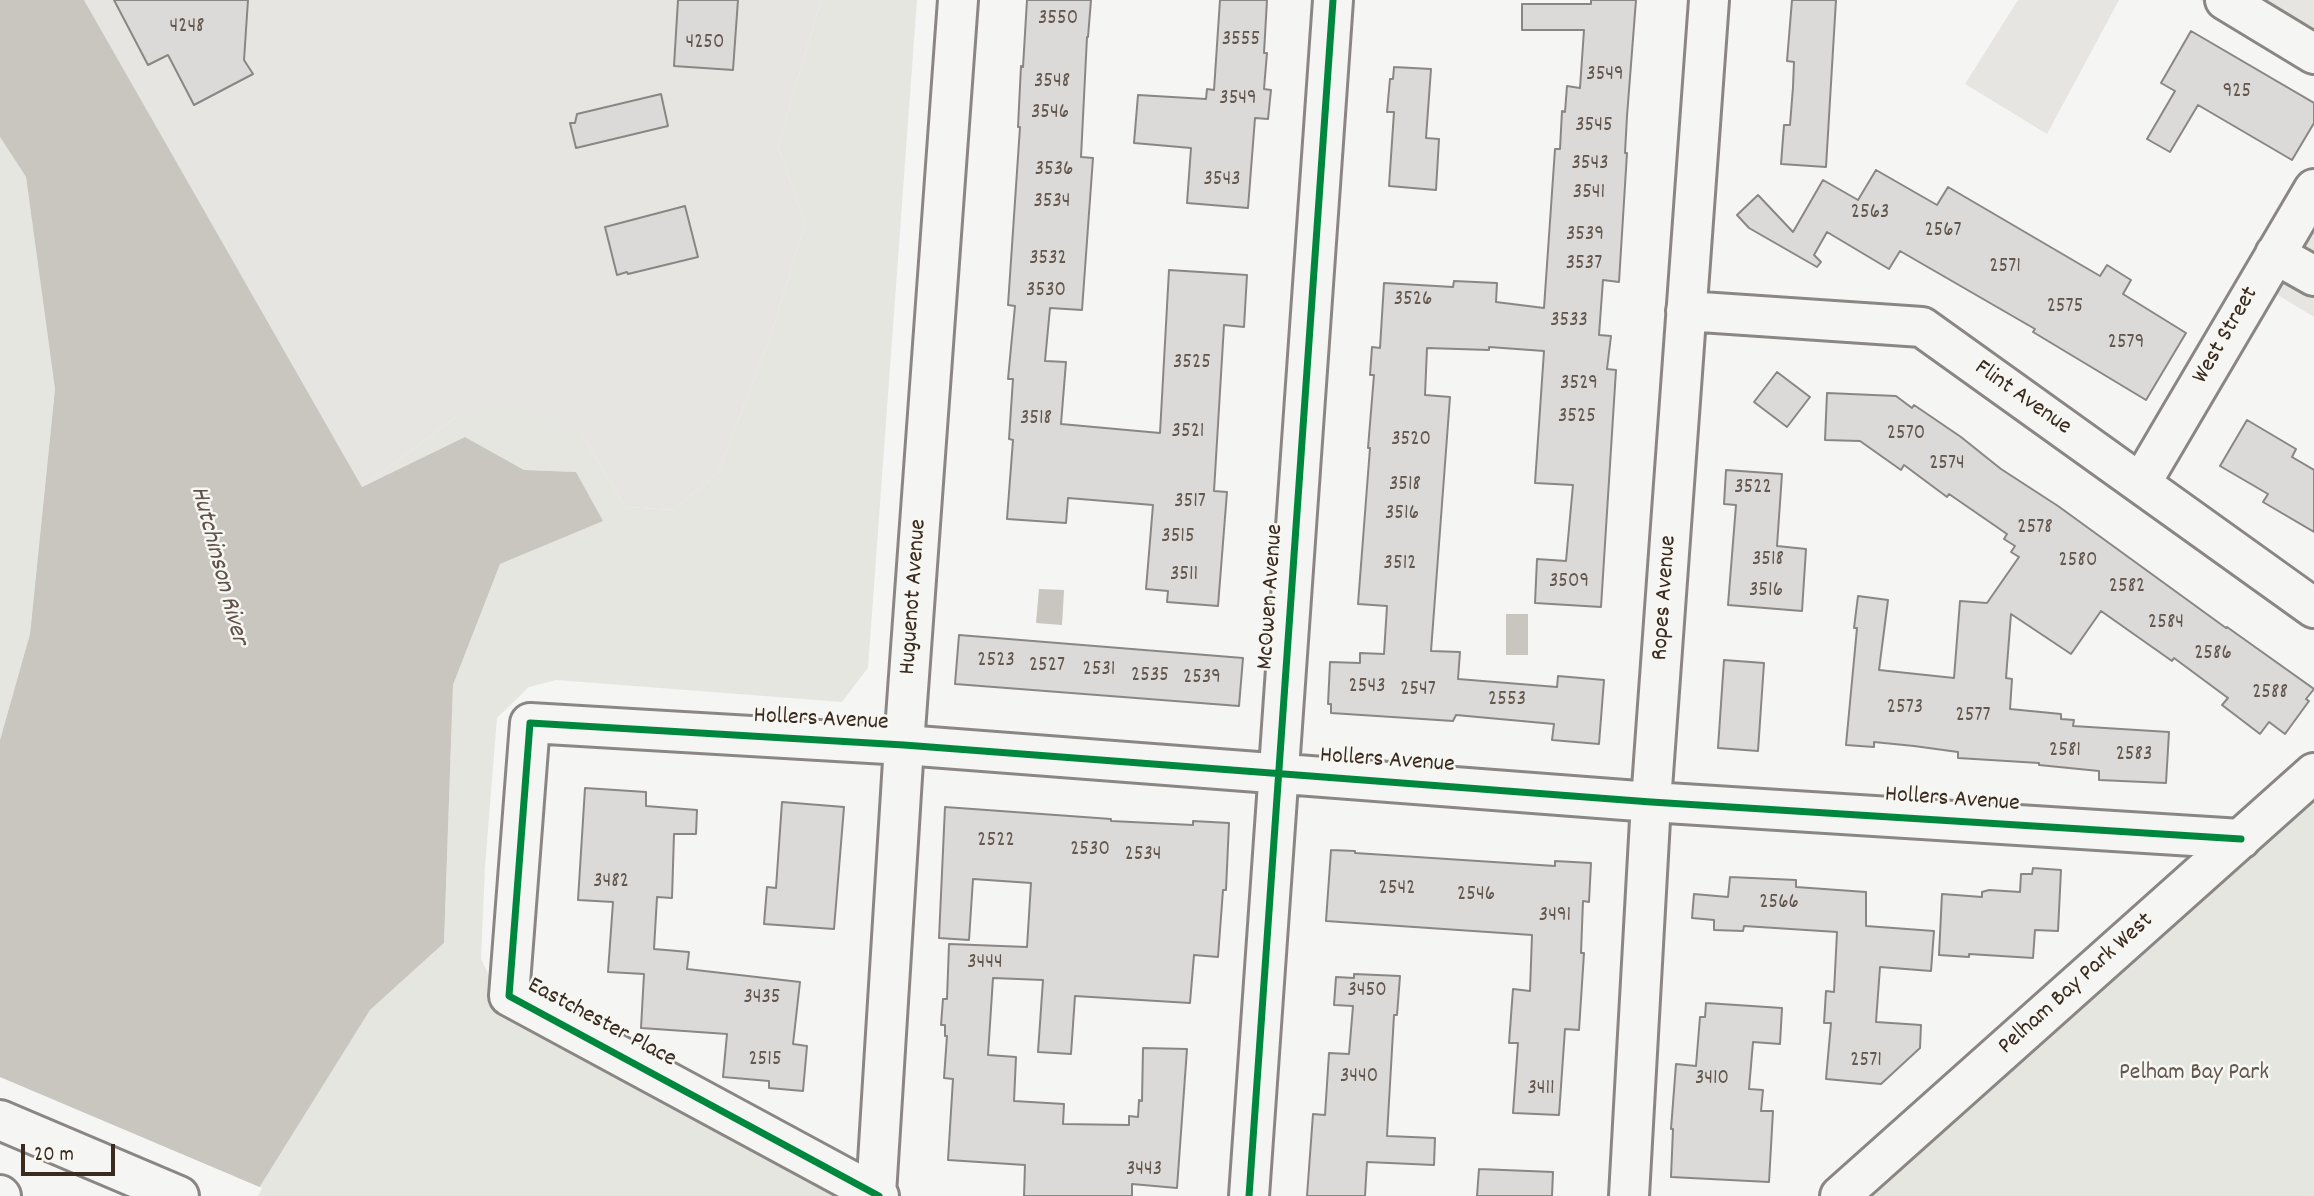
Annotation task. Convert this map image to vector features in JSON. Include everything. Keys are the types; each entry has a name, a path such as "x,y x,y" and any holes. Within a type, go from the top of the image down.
{"main road":[{"name":"Huguenot Avenue","path":"878,1195 904,745 958,0"},
{"name":"McOwen Avenue","path":"1250,1196 1333,0"},
{"name":"Ropes Avenue","path":"1629,1196 1651,802 1709,0"},
{"path":"2225,0 2314,54"},
{"name":"West Street","path":"2141,483 2314,189"},
{"path":"2275,254 2314,276"},
{"name":"Flint Avenue","path":"1686,311 1922,327 2314,608"},
{"name":"Hollers Avenue","path":"530,723 904,745 1651,802 2241,839"},
{"name":"Eastchester Place","path":"530,723 509,996 878,1195"},
{"name":"Pelham Bay Park West","path":"1840,1196 2314,773"},
{"path":"0,1120 179,1196"}],"shaded area":[{"path":"84,0 821,0 778,146 805,224 771,335 718,473 673,510 625,507 582,435 460,414 362,487"},
{"path":"2018,0 2119,0 2047,134 1965,84"},
{"path":"2200,0 2314,0 2314,67"},
{"path":"2314,172 2314,317 2250,278"}],"green space":[{"path":"821,0 917,0 868,668 842,702 556,680 529,687 497,718 485,867 481,959 509,1017 567,1052 834,1196 254,1196 370,1010 444,943 453,685 500,564 602,521 576,472 524,470 465,437 362,487 460,414 528,407 582,435 625,507 673,510 718,473 771,335 805,224 778,146"},
{"path":"0,137 26,177 55,389 30,634 0,740"},
{"name":"Pelham Bay Park","path":"2314,797 2314,1196 1860,1196"}],"water":[{"name":"Hutchinson River","path":"0,0 84,0 362,487 465,437 524,470 576,472 603,521 500,564 453,685 444,943 370,1010 254,1196 0,1196 0,740 30,634 55,389 26,177 0,137"},
{"path":"1039,589 1064,590 1062,625 1036,623"},
{"path":"1506,614 1528,614 1528,655 1506,655"}],"pier":[{"path":"0,1077 262,1188 258,1196 0,1196"}],"building":[{"path":"114,0 248,0 244,60 253,74 194,105 168,55 148,65"},
{"path":"678,0 738,0 733,70 674,66"},
{"path":"1027,0 1091,0 1081,157 1093,158 1082,310 1050,308 1045,361 1066,362 1061,424 1160,433 1169,270 1247,275 1244,327 1224,325 1214,491 1227,492 1218,606 1167,602 1168,591 1146,589 1153,505 1068,498 1066,523 1007,519 1013,440 1009,439 1013,379 1008,379 1015,306 1008,305"},
{"path":"1220,0 1267,0 1264,89 1271,90 1268,119 1255,118 1248,208 1187,203 1191,148 1134,143 1138,95 1206,99 1207,89 1214,90"},
{"path":"1591,0 1636,0 1619,282 1603,280 1599,335 1611,336 1607,369 1616,370 1601,607 1535,603 1537,559 1566,561 1573,485 1535,483 1544,351 1489,347 1489,350 1427,348 1425,395 1450,397 1431,651 1460,652 1458,679 1557,687 1558,676 1604,680 1599,744 1552,740 1554,724 1456,715 1453,721 1331,713 1331,704 1328,704 1330,662 1360,663 1360,653 1384,654 1387,606 1358,604 1374,375 1370,375 1372,347 1380,348 1384,283 1453,287 1454,281 1497,283 1496,302 1544,308 1555,149 1560,149 1562,111 1565,112 1567,86 1580,88 1584,30 1522,30 1522,4 1591,4"},
{"path":"1792,0 1836,0 1826,167 1781,164 1784,125 1790,125 1793,87 1794,62 1787,61"},
{"path":"2191,31 2314,103 2314,123 2292,160 2198,105 2170,152 2147,139 2175,91 2161,83"},
{"path":"1394,67 1431,69 1426,138 1439,139 1436,190 1389,186 1394,112 1387,112 1390,79 1393,79"},
{"path":"661,94 668,126 576,148 570,123 575,123 577,114"},
{"path":"1876,170 1937,205 1948,187 2100,276 2107,265 2131,280 2123,294 2186,333 2146,400 2033,332 2035,329 1900,251 1889,269 1827,232 1814,255 1821,262 1817,267 1749,228 1737,215 1758,195 1793,232 1823,180 1858,200"},
{"path":"685,206 698,257 617,275 605,227"},
{"path":"1777,372 1810,397 1787,427 1754,402"},
{"path":"1827,393 1896,396 1912,408 1914,405 2314,689 2306,699 2309,701 2285,734 2269,722 2260,734 2222,705 2228,698 2174,658 2172,661 2101,611 2071,654 2011,614 2006,678 2012,679 2010,709 2061,714 2061,719 2074,720 2073,726 2169,732 2166,783 2099,780 2099,771 2039,763 1958,758 1958,752 1914,746 1874,742 1874,747 1846,745 1858,596 1888,600 1879,670 1954,678 1960,601 1987,603 2019,557 2011,552 2015,546 2004,539 2007,534 1949,494 1947,497 1904,465 1901,470 1860,441 1825,440"},
{"path":"2247,420 2296,449 2292,457 2314,470 2314,532 2263,502 2268,494 2220,466"},
{"path":"1726,470 1782,474 1777,546 1806,549 1802,611 1728,605 1736,505 1724,504"},
{"path":"959,635 1243,658 1239,706 955,684"},
{"path":"1724,660 1764,663 1758,751 1718,748"},
{"path":"585,788 646,792 646,806 697,810 696,834 674,834 672,898 657,897 654,949 689,952 687,969 800,982 793,1044 807,1046 803,1091 769,1088 769,1081 723,1077 727,1034 641,1028 644,974 608,972 613,902 578,900"},
{"path":"782,802 844,807 834,929 764,924 767,887 776,888"},
{"path":"945,807 1111,821 1193,825 1193,821 1229,823 1226,890 1223,890 1218,957 1194,955 1190,1003 1075,996 1071,1054 1038,1052 1043,980 993,978 988,1055 1016,1057 1014,1101 1064,1104 1063,1124 1129,1125 1129,1116 1138,1117 1139,1100 1142,1101 1143,1048 1187,1049 1177,1188 1132,1184 1132,1196 1024,1196 1025,1165 948,1160 953,1079 944,1078 947,1036 945,1025 941,1025 943,999 947,999 949,944 1027,947 1031,883 973,879 969,940 939,938"},
{"path":"1331,850 1555,866 1555,861 1591,863 1589,902 1583,901 1581,953 1584,953 1579,1030 1565,1029 1559,1115 1513,1113 1518,1043 1509,1043 1513,989 1530,991 1532,935 1326,921"},
{"path":"2033,868 2061,870 2058,931 2035,930 2033,958 1939,955 1942,894 1982,897 1982,892 1989,890 2020,892 2021,874 2032,874"},
{"path":"1730,877 1796,880 1796,887 1866,892 1866,926 1934,931 1931,971 1880,967 1876,1022 1921,1025 1920,1048 1881,1084 1826,1079 1831,1023 1824,1023 1826,991 1834,992 1837,932 1744,926 1743,931 1714,930 1714,920 1692,918 1694,894 1728,897"},
{"path":"1354,974 1400,976 1397,1015 1394,1015 1387,1136 1435,1138 1434,1165 1367,1162 1365,1196 1307,1196 1313,1114 1325,1115 1329,1053 1349,1054 1353,1006 1334,1005 1336,977 1354,978"},
{"path":"1706,1003 1782,1008 1780,1044 1753,1042 1749,1089 1763,1090 1761,1111 1773,1111 1769,1182 1671,1177 1671,1129 1676,1064 1696,1066 1700,1017 1705,1017"},
{"path":"1479,1169 1553,1172 1552,1196 1477,1196"}],"cycle path":[{"path":"1249,1196 1333,0"},
{"path":"879,1196 509,996 530,723 904,745 1651,802 2241,839"}]}
